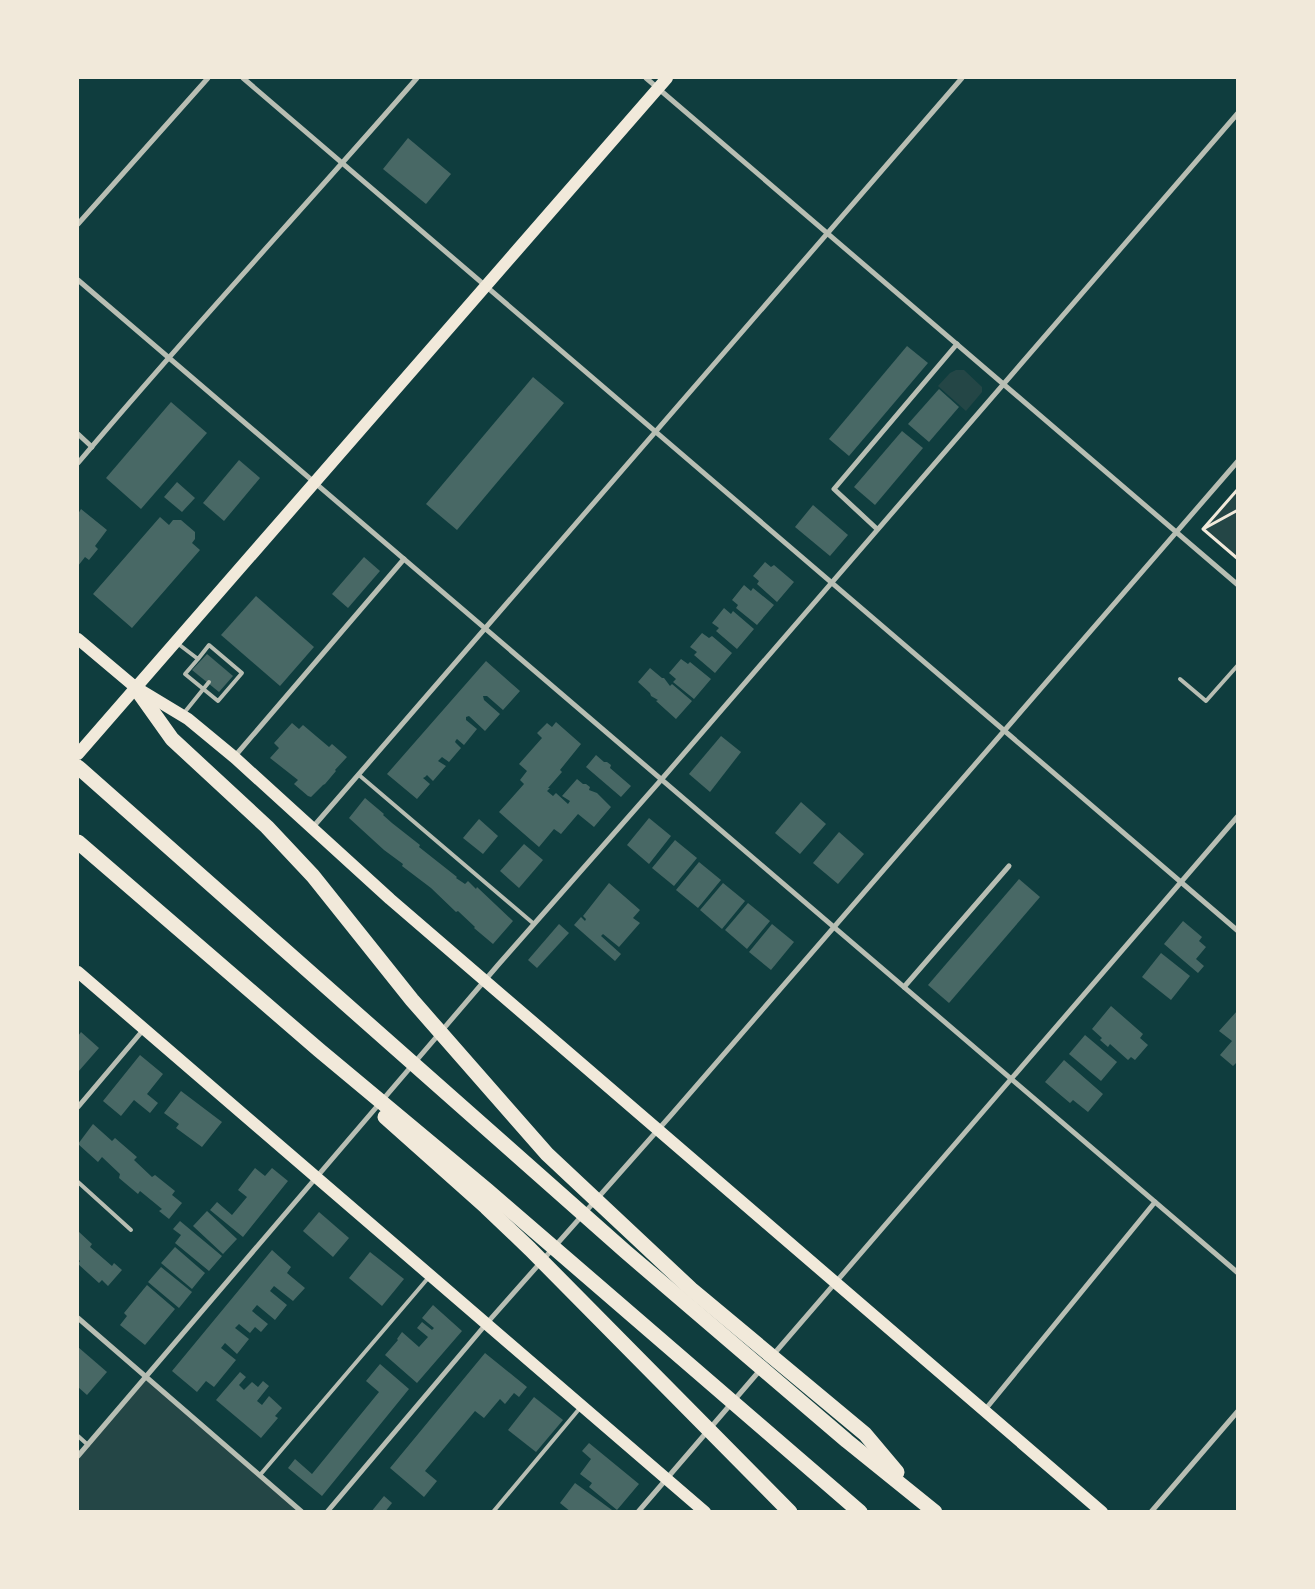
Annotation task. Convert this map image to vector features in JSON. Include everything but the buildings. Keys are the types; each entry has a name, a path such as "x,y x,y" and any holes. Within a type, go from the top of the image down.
{"highway":[{"path":"134,688 172,739 267,827 313,876 412,1000 547,1154 692,1289 865,1434 916,1495"},
{"path":"78,767 626,1252 847,1441 935,1512"},
{"path":"78,842 319,1050 487,1190 860,1512"},
{"path":"319,1050 392,1124 486,1206 530,1248 790,1512"}],"main road":[{"path":"78,754 662,82"},
{"path":"78,639 134,688 182,715 234,757 313,827 390,900 1102,1512"},
{"path":"78,972 705,1512"}],"street":[{"path":"78,224 208,78"},
{"path":"243,78 1238,931"},
{"path":"78,463 167,358 417,78"},
{"path":"646,78 662,82 827,233 1238,585"},
{"path":"313,827 962,78"},
{"path":"78,1456 350,1137 1238,113"},
{"path":"78,280 1238,1273"},
{"path":"877,529 834,489 957,344"},
{"path":"78,434 92,447"},
{"path":"327,1512 487,1323 658,1130 1238,461"},
{"path":"234,757 404,559"},
{"path":"638,1512 1238,816"},
{"path":"904,988 1009,866"},
{"path":"78,1106 144,1029"},
{"path":"984,1411 1154,1202"},
{"path":"78,1318 302,1512"},
{"path":"1151,1512 1238,1411"}],"lane":[{"path":"175,641 198,658"},
{"path":"209,645 227,660 242,673 218,702 185,674 209,645"},
{"path":"224,665 227,660"},
{"path":"1180,679 1206,701 1238,666"},
{"path":"182,715 209,682"},
{"path":"359,774 534,924"},
{"path":"78,1182 131,1230"},
{"path":"260,1475 431,1275"},
{"path":"493,1512 583,1406"},
{"path":"78,1436 88,1445"}],"path":[{"path":"1203,529 1238,489"},
{"path":"1203,529 1238,510"},
{"path":"1203,529 1238,559"}],"shaded area":[{"path":"956,370 964,370 982,387 982,392 966,411 938,386 950,373"},
{"path":"1237,489 1237,559 1203,529"},
{"path":"146,1377 302,1512 78,1512 78,1456"}]}
